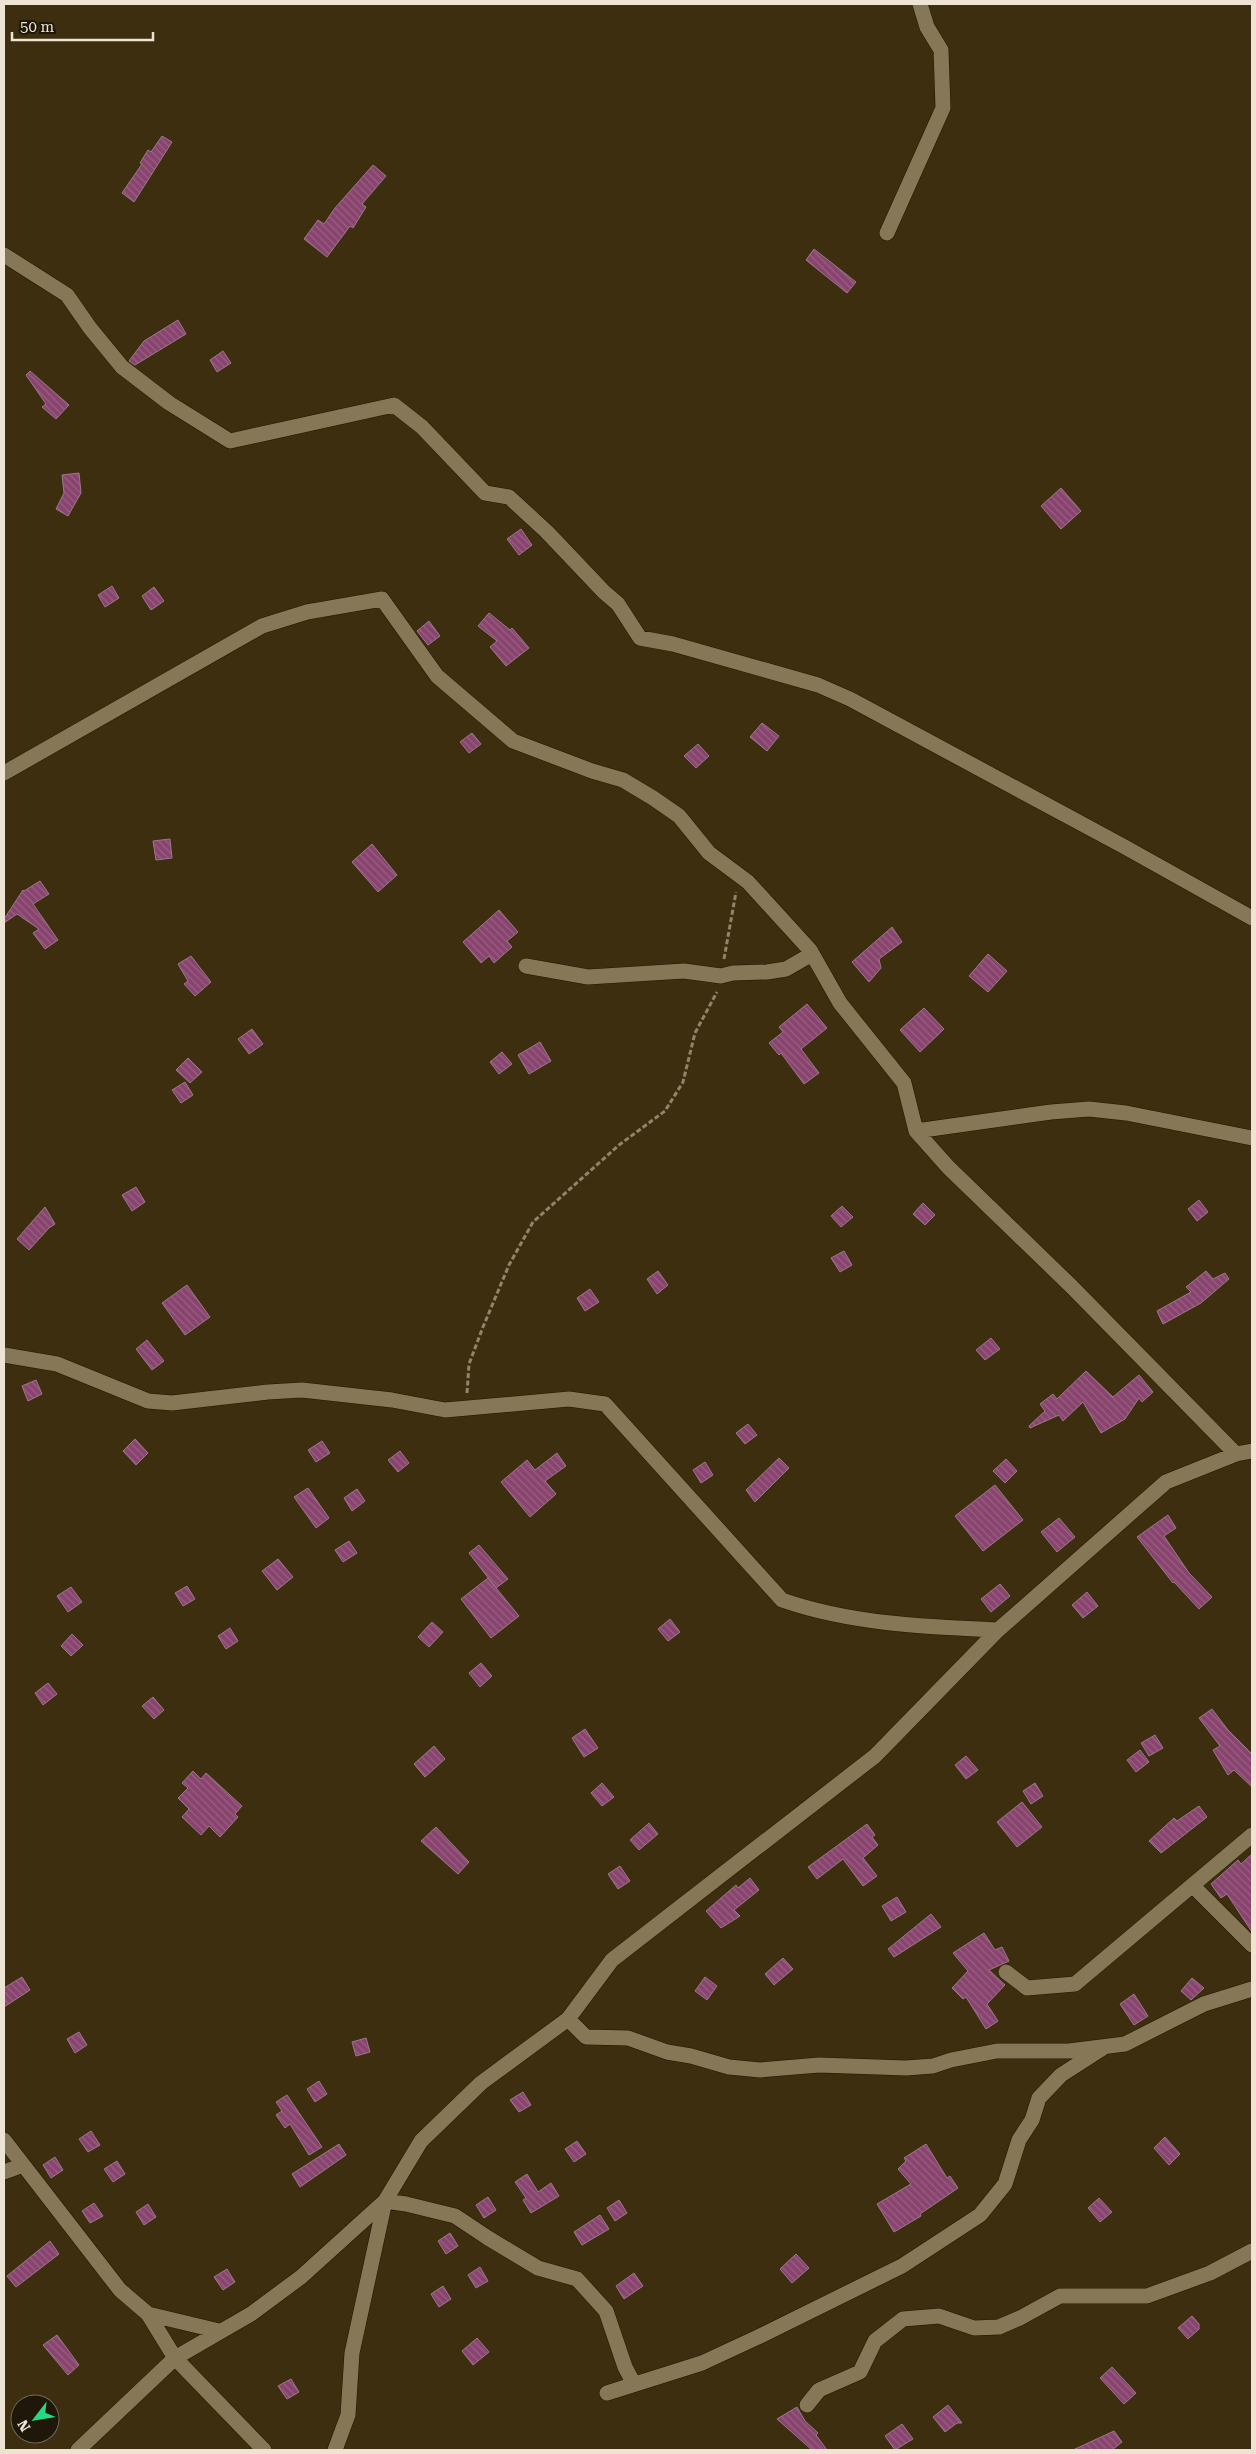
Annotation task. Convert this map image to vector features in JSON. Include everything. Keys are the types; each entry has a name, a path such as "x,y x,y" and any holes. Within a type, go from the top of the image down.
{"street":[{"path":"887,233 943,108 941,50 927,26 920,4"},
{"path":"4,255 67,296 122,367 169,403 230,441 394,405 422,426 485,494 509,497 547,532 604,592 618,604 640,638 673,644 818,685 850,699 1123,846 1252,918"},
{"path":"4,773 262,626 306,612 382,599 437,676 513,741 592,771 623,780 679,816 709,853 748,882 812,954 840,1003 904,1083 916,1131 948,1167 1064,1279 1236,1454"},
{"path":"526,966 588,977 684,971 721,976 733,973 767,972 786,969 812,954"},
{"path":"916,1131 1051,1112 1089,1109 1126,1113 1252,1138"},
{"path":"4,1355 57,1364 148,1401 172,1403 302,1390 392,1400 446,1410 569,1399 605,1404 782,1600 816,1611 914,1626 998,1630"},
{"path":"78,2450 176,2358 219,2331 251,2314 301,2277 384,2201 421,2141 481,2082 568,2019 612,1960 875,1756 998,1630 1166,1482 1236,1454 1252,1451"},
{"path":"1006,1972 1027,1988 1075,1984 1252,1835"},
{"path":"1193,1886 1252,1945"},
{"path":"568,2019 586,2036 628,2038 667,2052 691,2056 729,2067 760,2070 819,2065 906,2068 933,2066 951,2060 997,2051 1069,2051 1125,2044 1204,2004 1252,1989"},
{"path":"608,2393 702,2363 894,2271 980,2215 1005,2184 1019,2140 1032,2120 1039,2098 1061,2075 1107,2046"},
{"path":"4,2140 120,2290 148,2314 176,2358 264,2450"},
{"path":"4,2172 23,2165"},
{"path":"384,2201 406,2204 455,2216 538,2268 577,2279 606,2311 625,2367 634,2384"},
{"path":"335,2450 348,2415 352,2353 384,2201"},
{"path":"807,2405 819,2390 860,2372 875,2341 903,2319 939,2316 974,2328 999,2326 1020,2318 1060,2296 1147,2296 1210,2273 1252,2251"},
{"path":"148,2314 219,2331"}],"path":[{"path":"465,1408 469,1364 509,1265 533,1222 619,1144 665,1111 683,1082 696,1033 720,986 731,910 740,877"}],"building":[{"path":"162,136 172,142 134,202 122,193 142,164 140,163 148,150 151,152"},
{"path":"373,165 386,176 362,204 366,207 353,228 350,226 327,257 304,239 318,220 324,224 335,208"},
{"path":"814,249 856,282 847,293 806,260"},
{"path":"178,320 186,334 135,365 129,361 144,341"},
{"path":"223,351 231,363 217,372 210,360"},
{"path":"30,371 69,405 56,419 42,407 46,404 26,375"},
{"path":"79,473 81,493 68,516 56,509 64,493 62,475"},
{"path":"1061,488 1081,511 1061,529 1041,506"},
{"path":"521,529 532,545 519,555 507,539"},
{"path":"112,586 119,598 105,607 98,595"},
{"path":"154,587 164,601 151,610 142,596"},
{"path":"489,613 510,630 512,628 529,648 506,666 490,647 497,641 478,626"},
{"path":"429,621 440,636 428,645 417,631"},
{"path":"762,723 779,736 767,751 750,737"},
{"path":"472,733 481,744 469,753 460,742"},
{"path":"698,744 709,756 696,768 684,756"},
{"path":"170,839 172,858 156,860 153,841"},
{"path":"372,844 397,875 378,892 352,862"},
{"path":"40,881 49,894 33,904 58,940 45,949 33,933 39,929 17,914 4,923 4,919 23,890"},
{"path":"499,910 518,932 507,941 512,947 494,963 489,956 481,963 463,942"},
{"path":"892,927 902,942 879,959 881,968 869,982 852,962"},
{"path":"988,954 1007,971 988,992 969,976"},
{"path":"191,956 211,982 195,996 184,984 188,981 178,964"},
{"path":"807,1004 827,1028 801,1049 819,1073 804,1084 781,1053 779,1055 769,1043 783,1032 779,1027"},
{"path":"924,1008 944,1029 920,1052 900,1030"},
{"path":"252,1029 263,1044 249,1054 238,1039"},
{"path":"540,1042 551,1061 529,1074 518,1055"},
{"path":"502,1052 512,1064 499,1074 490,1062"},
{"path":"188,1058 202,1072 190,1083 176,1070"},
{"path":"185,1082 193,1095 181,1103 172,1090"},
{"path":"136,1187 145,1202 132,1211 122,1195"},
{"path":"1199,1200 1208,1212 1197,1221 1188,1209"},
{"path":"923,1203 935,1215 925,1225 913,1214"},
{"path":"842,1206 853,1217 841,1227 831,1216"},
{"path":"45,1207 55,1224 29,1250 17,1239"},
{"path":"844,1251 852,1265 840,1272 831,1258"},
{"path":"658,1271 668,1285 657,1294 647,1279"},
{"path":"1206,1271 1213,1279 1225,1273 1229,1279 1201,1303 1163,1324 1157,1311 1191,1292 1186,1287"},
{"path":"187,1285 210,1317 185,1335 162,1303"},
{"path":"590,1289 599,1302 585,1311 577,1298"},
{"path":"991,1338 1000,1349 985,1360 976,1350"},
{"path":"147,1340 164,1361 152,1370 136,1349"},
{"path":"1086,1371 1113,1397 1139,1375 1153,1392 1142,1402 1139,1398 1125,1419 1101,1433 1083,1402 1063,1421 1059,1415 1030,1428 1029,1426 1045,1411 1040,1404 1053,1394 1057,1399"},
{"path":"36,1380 42,1394 28,1401 22,1386"},
{"path":"748,1424 757,1435 745,1444 736,1433"},
{"path":"135,1439 148,1453 136,1465 123,1451"},
{"path":"322,1441 330,1453 316,1462 308,1450"},
{"path":"400,1451 409,1463 398,1472 388,1460"},
{"path":"557,1453 566,1466 545,1481 556,1494 530,1517 501,1482 527,1460 535,1470"},
{"path":"779,1458 789,1468 755,1502 746,1490"},
{"path":"1006,1459 1017,1471 1005,1483 993,1471"},
{"path":"705,1462 713,1475 701,1483 693,1470"},
{"path":"995,1485 1023,1520 983,1551 955,1516"},
{"path":"308,1488 329,1518 316,1528 294,1497"},
{"path":"357,1489 365,1501 352,1511 344,1498"},
{"path":"1168,1515 1176,1528 1164,1536 1189,1573 1212,1597 1199,1609 1173,1583 1137,1537"},
{"path":"1059,1518 1075,1537 1057,1552 1041,1532"},
{"path":"349,1541 357,1553 343,1562 335,1550"},
{"path":"479,1545 508,1579 496,1588 469,1553"},
{"path":"278,1559 293,1577 277,1590 262,1571"},
{"path":"488,1578 519,1616 491,1638 461,1599"},
{"path":"1000,1584 1010,1596 991,1612 981,1599"},
{"path":"187,1586 195,1599 183,1606 175,1593"},
{"path":"71,1587 82,1602 68,1612 57,1596"},
{"path":"1087,1592 1098,1606 1083,1618 1072,1605"},
{"path":"670,1619 680,1632 668,1641 658,1629"},
{"path":"432,1622 443,1632 429,1647 418,1637"},
{"path":"230,1628 238,1641 226,1649 218,1636"},
{"path":"72,1634 83,1645 71,1656 61,1646"},
{"path":"481,1663 492,1676 480,1687 469,1673"},
{"path":"48,1683 57,1694 43,1705 35,1693"},
{"path":"153,1697 164,1710 154,1719 142,1706"},
{"path":"1212,1709 1228,1730 1252,1754 1252,1787 1234,1770 1228,1775 1213,1750 1220,1746 1199,1718"},
{"path":"585,1729 598,1748 584,1757 572,1738"},
{"path":"1155,1735 1163,1748 1149,1756 1141,1743"},
{"path":"434,1746 445,1759 425,1777 414,1764"},
{"path":"1140,1750 1149,1762 1136,1772 1127,1760"},
{"path":"966,1756 978,1770 966,1779 955,1765"},
{"path":"193,1771 201,1779 206,1773 242,1806 235,1814 238,1817 220,1837 209,1826 201,1835 182,1817 189,1809 178,1798 188,1788 182,1783"},
{"path":"602,1783 614,1797 602,1806 591,1793"},
{"path":"1035,1783 1043,1796 1031,1804 1023,1791"},
{"path":"1022,1802 1042,1827 1017,1847 997,1822"},
{"path":"1199,1806 1207,1817 1161,1853 1149,1841 1174,1818 1177,1821"},
{"path":"649,1823 658,1834 639,1850 630,1840"},
{"path":"867,1824 875,1835 872,1837 878,1845 863,1858 877,1876 863,1886 843,1859 817,1879 808,1867"},
{"path":"436,1827 469,1862 458,1874 421,1841"},
{"path":"1252,1854 1252,1932 1227,1894 1221,1898 1211,1884 1238,1860 1241,1864"},
{"path":"620,1866 630,1881 618,1889 608,1874"},
{"path":"750,1878 759,1890 734,1910 740,1916 721,1928 706,1911 736,1885 738,1888"},
{"path":"897,1897 906,1912 891,1921 882,1906"},
{"path":"931,1914 941,1927 894,1957 888,1949"},
{"path":"984,1933 995,1950 1002,1947 1009,1961 989,1970 1005,1985 987,2004 998,2021 986,2029 966,1997 963,1999 952,1988 968,1971 953,1953"},
{"path":"783,1958 793,1969 774,1985 765,1974"},
{"path":"22,1977 30,1990 4,2007 4,1988"},
{"path":"705,1977 717,1986 707,2000 695,1991"},
{"path":"1192,1978 1204,1988 1191,2000 1181,1991"},
{"path":"1134,1994 1148,2016 1134,2025 1120,2004"},
{"path":"79,2032 87,2045 75,2053 67,2039"},
{"path":"366,2038 370,2052 356,2056 352,2042"},
{"path":"319,2081 327,2094 315,2102 307,2089"},
{"path":"523,2092 531,2105 519,2112 510,2100"},
{"path":"287,2095 322,2147 309,2155 290,2124 285,2128 276,2115 282,2111 276,2102"},
{"path":"91,2131 100,2145 88,2152 79,2139"},
{"path":"1165,2137 1180,2154 1169,2165 1154,2148"},
{"path":"577,2141 586,2154 574,2162 565,2149"},
{"path":"339,2144 346,2155 300,2187 292,2174"},
{"path":"926,2144 947,2178 950,2176 958,2188 920,2214 921,2216 894,2232 877,2204 911,2184 898,2169 906,2161 904,2158"},
{"path":"55,2157 63,2170 51,2178 43,2165"},
{"path":"117,2161 125,2174 113,2182 104,2169"},
{"path":"527,2174 538,2192 551,2183 559,2196 531,2213 523,2200 526,2198 515,2182"},
{"path":"488,2197 496,2210 484,2218 476,2205"},
{"path":"1099,2198 1112,2212 1100,2222 1088,2208"},
{"path":"619,2200 627,2213 615,2221 607,2208"},
{"path":"94,2203 103,2216 90,2223 82,2211"},
{"path":"148,2204 156,2217 144,2225 136,2212"},
{"path":"600,2215 609,2229 582,2245 574,2232"},
{"path":"450,2233 458,2246 446,2254 438,2241"},
{"path":"50,2241 59,2254 16,2287 7,2276"},
{"path":"796,2254 809,2268 792,2283 780,2269"},
{"path":"480,2267 488,2281 476,2288 468,2275"},
{"path":"227,2269 235,2282 223,2290 214,2277"},
{"path":"634,2273 643,2286 624,2299 616,2286"},
{"path":"443,2286 451,2299 439,2307 431,2294"},
{"path":"1192,2316 1199,2324 1199,2329 1188,2339 1178,2328"},
{"path":"57,2335 79,2365 68,2375 43,2345"},
{"path":"477,2338 489,2352 473,2365 462,2351"},
{"path":"1112,2367 1136,2393 1124,2404 1100,2378"},
{"path":"291,2379 299,2392 287,2399 278,2386"},
{"path":"948,2405 962,2423 957,2423 945,2432 933,2417"},
{"path":"797,2407 805,2421 818,2433 816,2435 827,2450 812,2450 777,2419"},
{"path":"902,2424 913,2439 895,2450 885,2436"},
{"path":"1114,2431 1122,2442 1112,2450 1073,2450"}]}
